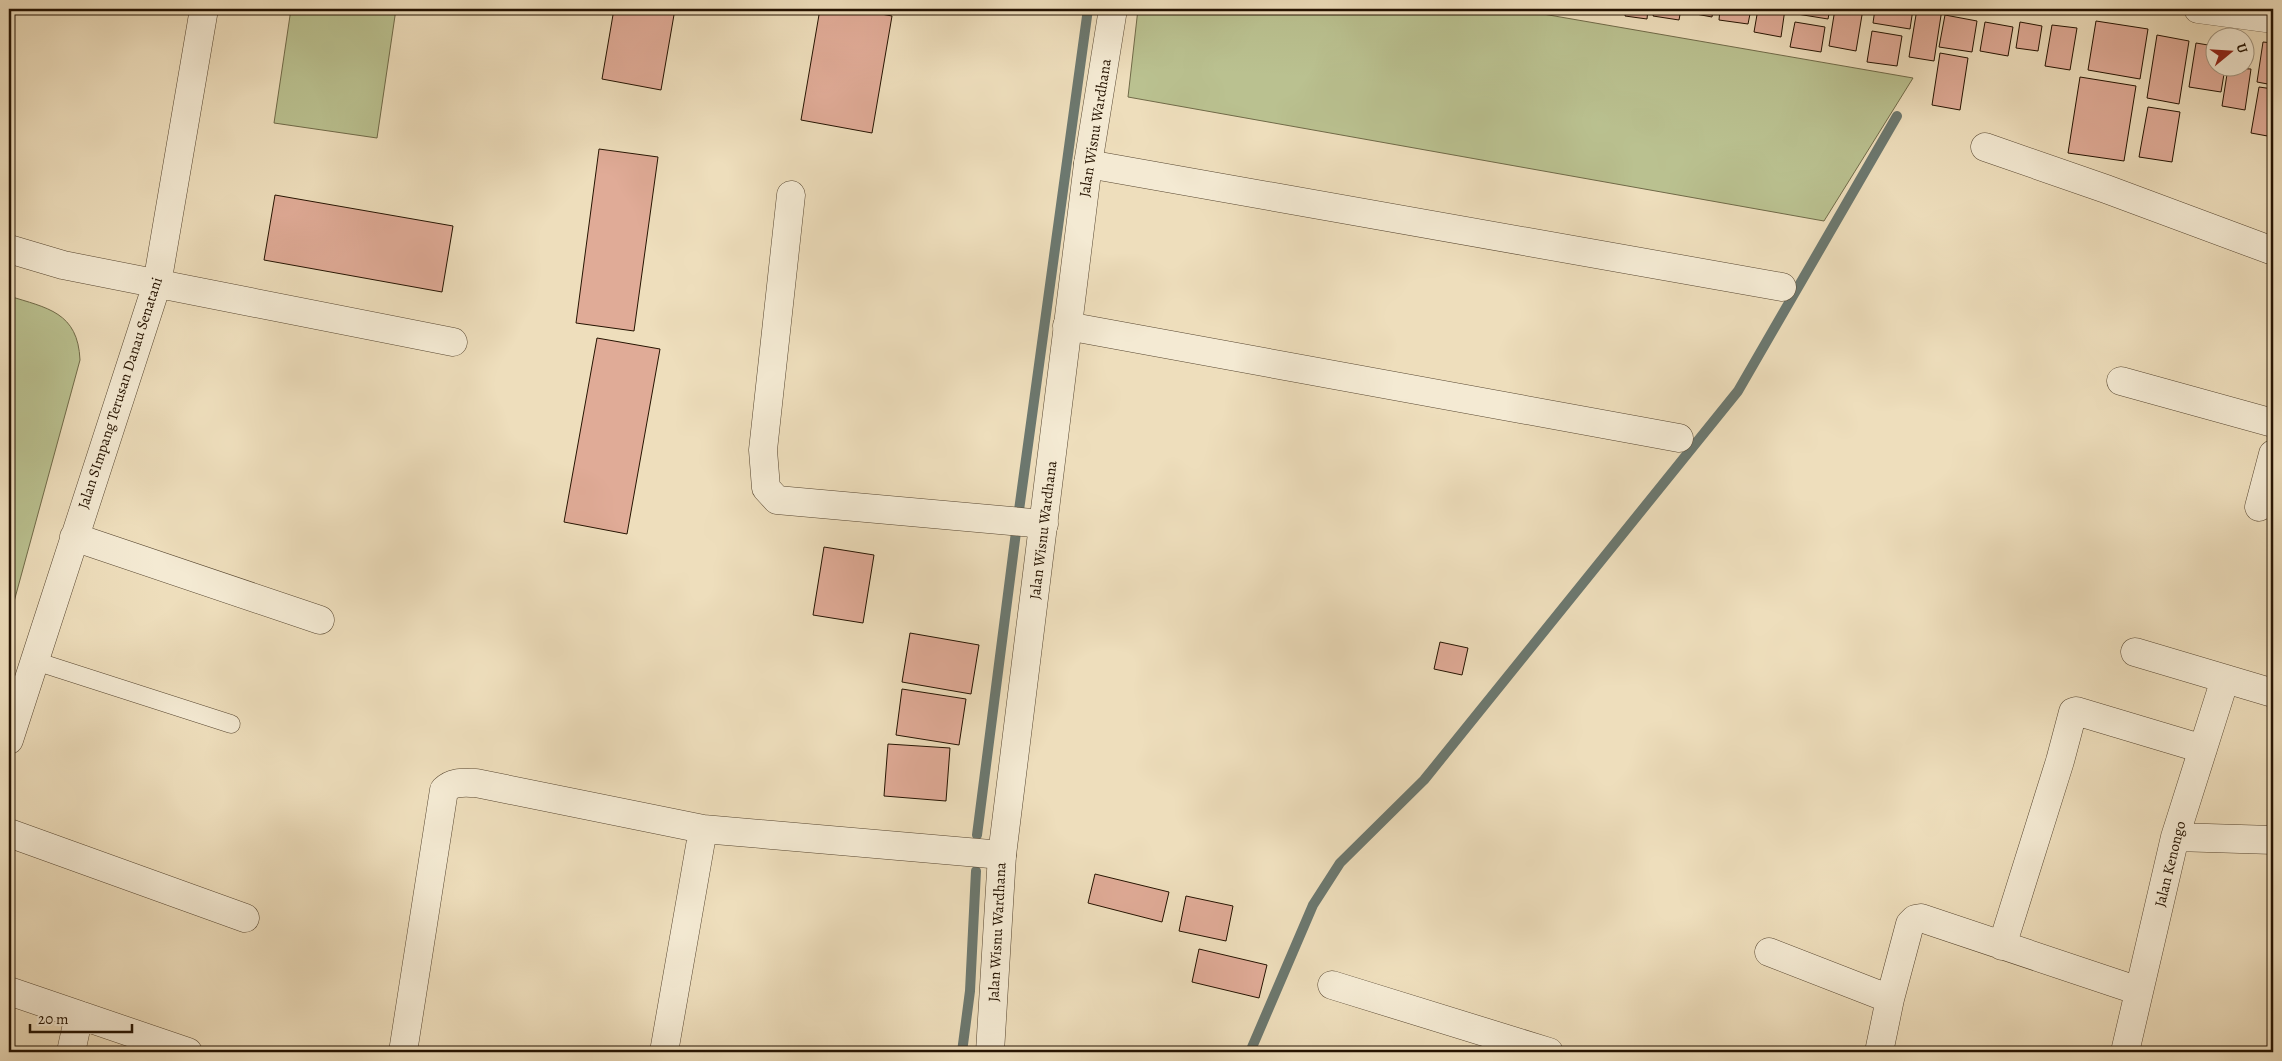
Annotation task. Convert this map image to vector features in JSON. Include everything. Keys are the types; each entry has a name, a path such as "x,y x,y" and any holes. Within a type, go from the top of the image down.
{"street":[{"name":"Jalan SImpang Terusan Danau Senatani","path":"9,740 157,284 204,9"},
{"name":"Jalan Wisnu Wardhana","path":"990,1052 1025,522 1067,326 1088,164 1113,9"},
{"path":"2198,9 2273,19"},
{"path":"1984,147 2106,189 2273,252"},
{"path":"1088,164 1782,288"},
{"path":"791,195 763,450 766,488 777,500 1025,522"},
{"path":"9,249 63,265 453,342"},
{"path":"1067,326 1679,438"},
{"path":"2122,381 2273,423"},
{"path":"2259,507 2273,454"},
{"path":"74,537 320,620"},
{"path":"2135,652 2273,693"},
{"name":"Jalan Kenongo","path":"2125,1052 2175,837 2225,679"},
{"path":"2002,946 2060,761 2073,712 2076,711 2204,749"},
{"path":"404,1052 444,790 458,782 476,783 703,829 1002,855"},
{"path":"664,1052 703,829"},
{"path":"9,833 245,918"},
{"path":"2175,837 2273,840"},
{"path":"1879,1052 1890,999 1910,924 1914,919 1921,918 2138,991"},
{"path":"1769,952 1890,999"},
{"path":"1332,985 1549,1052"},
{"path":"9,990 188,1052"},
{"path":"71,1052 79,1015"}],"lane":[{"path":"35,661 231,724"}],"green space":[{"path":"291,9 396,9 377,138 274,123"},
{"path":"1138,9 1514,9 1913,78 1824,221 1128,97"},
{"path":"9,296 48,309 58,314 67,322 78,344 80,360 9,620"}],"building":[{"path":"614,9 675,9 661,90 602,79"},
{"path":"820,9 854,9 892,16 872,133 801,120"},
{"path":"1626,9 1648,9 1647,19 1625,16"},
{"path":"1655,9 1681,9 1679,20 1653,16"},
{"path":"1686,9 1713,9 1712,17 1685,12"},
{"path":"1720,9 1751,9 1748,24 1719,20"},
{"path":"1758,9 1785,9 1781,37 1754,32"},
{"path":"1798,9 1830,9 1828,19 1797,14"},
{"path":"1835,9 1863,9 1856,51 1829,46"},
{"path":"1875,9 1913,9 1910,29 1873,23"},
{"path":"1917,9 1942,9 1934,61 1909,57"},
{"path":"1945,15 1977,21 1972,52 1939,47"},
{"path":"2096,21 2148,29 2140,79 2088,70"},
{"path":"1795,22 1825,27 1821,52 1790,47"},
{"path":"1985,22 2013,27 2008,56 1980,51"},
{"path":"2020,22 2042,26 2038,51 2016,48"},
{"path":"2052,25 2077,28 2070,70 2045,66"},
{"path":"1872,31 1902,36 1897,66 1867,62"},
{"path":"2157,35 2189,41 2179,104 2147,98"},
{"path":"2263,42 2273,43 2273,85 2257,82"},
{"path":"2196,43 2204,44 2204,78 2223,78 2221,92 2189,87"},
{"path":"1940,53 1968,58 1960,110 1932,105"},
{"path":"2080,77 2136,86 2124,161 2068,153"},
{"path":"2226,78 2250,78 2245,110 2222,106"},
{"path":"2259,87 2273,89 2273,137 2251,133"},
{"path":"2148,107 2180,112 2172,162 2139,157"},
{"path":"599,149 658,157 634,331 576,323"},
{"path":"275,195 453,226 442,292 264,260"},
{"path":"597,338 660,349 627,534 564,522"},
{"path":"824,547 874,555 863,623 813,615"},
{"path":"910,633 979,645 971,694 902,682"},
{"path":"1440,642 1468,648 1462,675 1434,669"},
{"path":"902,689 966,699 959,745 896,735"},
{"path":"888,744 950,748 946,801 884,796"},
{"path":"1095,874 1169,892 1162,922 1088,903"},
{"path":"1186,896 1233,906 1226,941 1179,931"},
{"path":"1199,949 1267,965 1259,998 1192,982"}],"waterway":[{"path":"977,835 1016,532 1088,9"},
{"path":"1250,1052 1313,905 1340,863 1424,780 1738,391 1897,116"},
{"path":"962,1052 970,991 976,871"}]}
